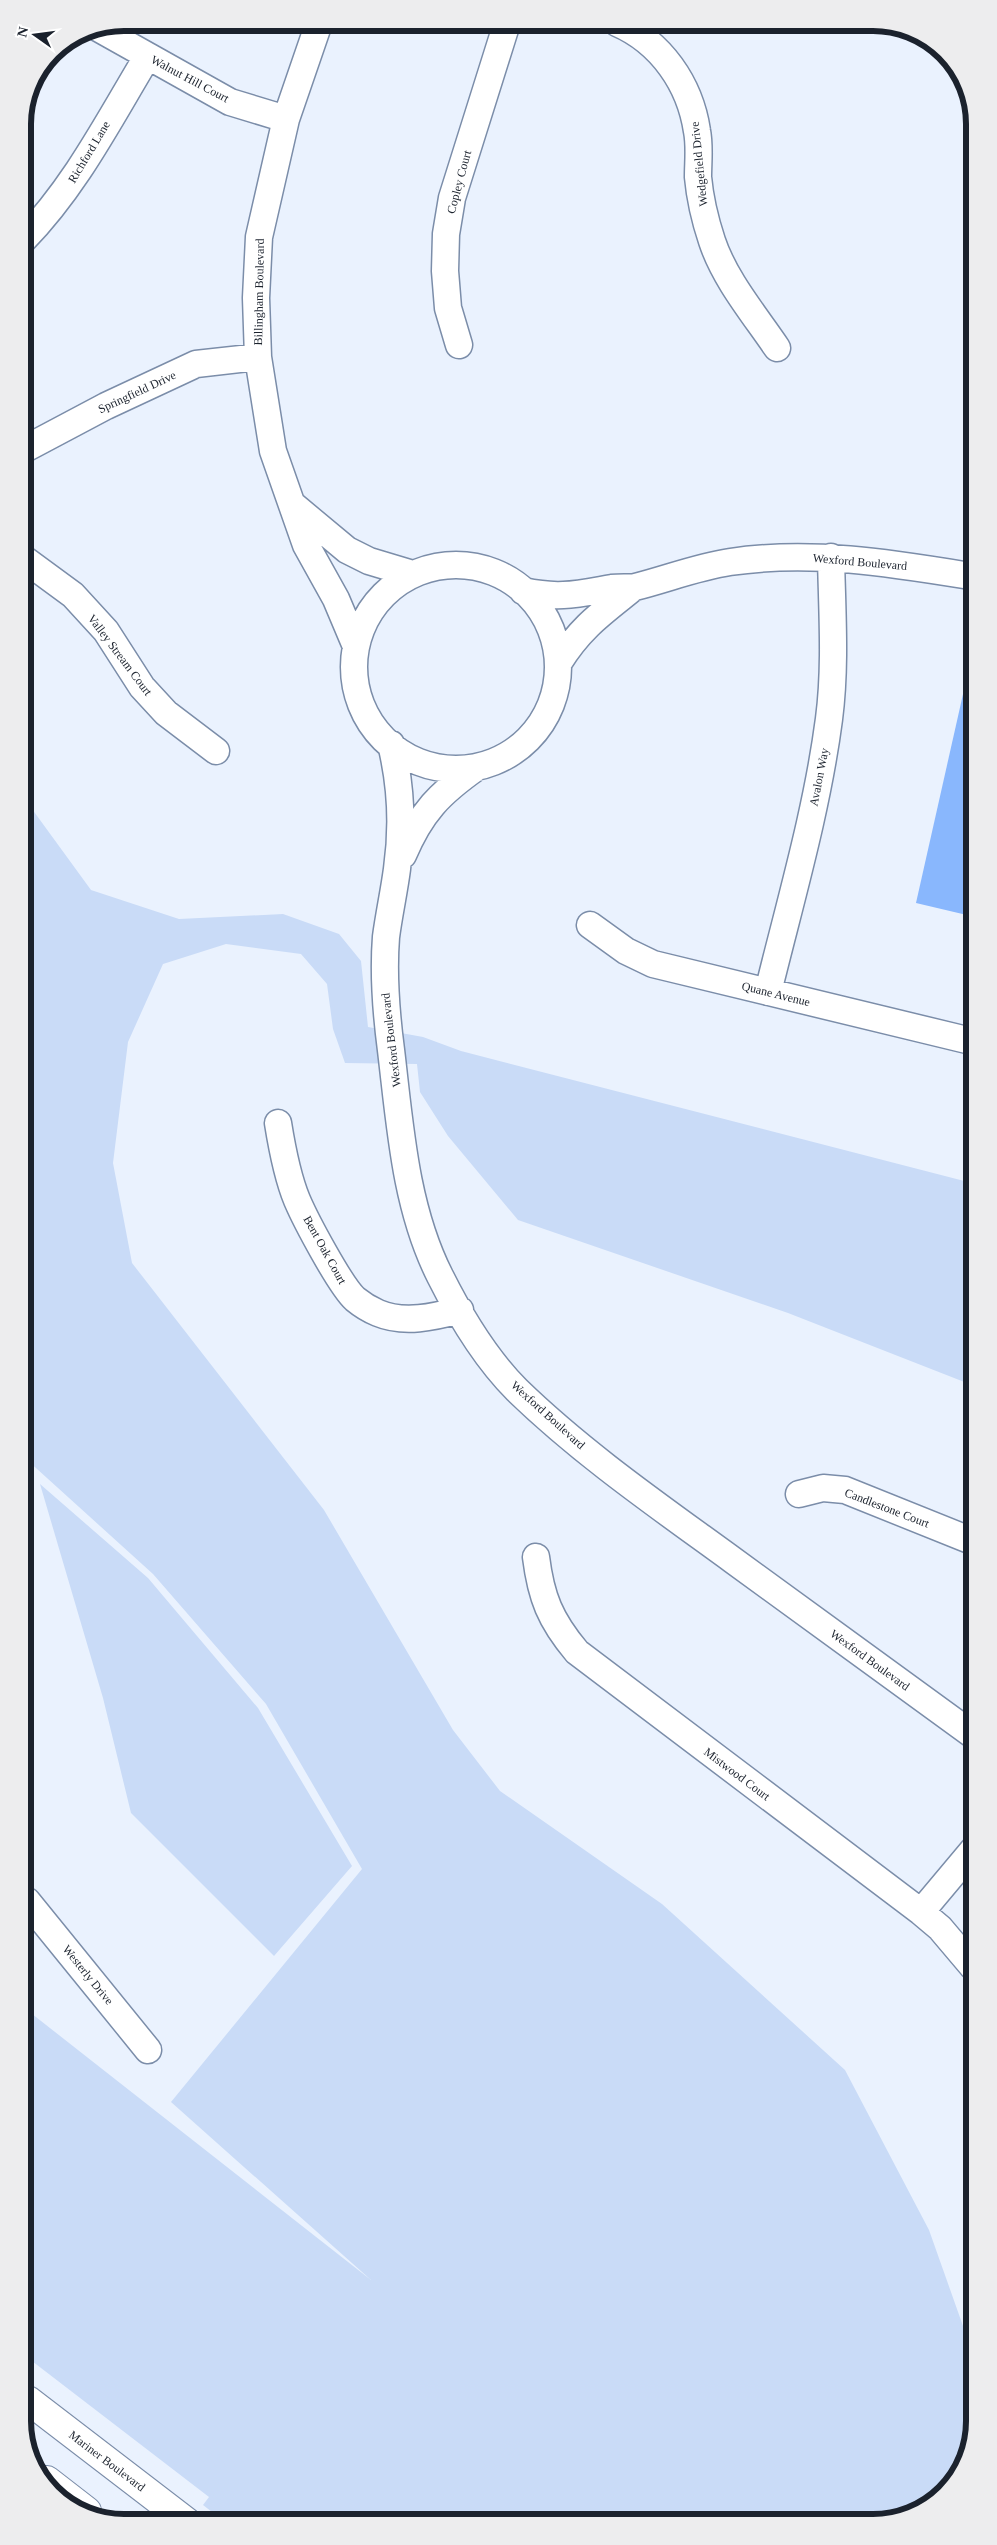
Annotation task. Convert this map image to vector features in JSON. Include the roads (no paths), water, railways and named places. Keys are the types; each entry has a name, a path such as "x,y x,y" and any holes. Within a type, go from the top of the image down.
{"main road":[{"name":"Mariner Boulevard","path":"31,2402 177,2514"}],"street":[{"name":"Billingham Boulevard","path":"316,31 286,119 259,237 256,298 258,357 273,451 306,545 336,599 355,644"},
{"name":"Copley Court","path":"459,345 448,308 445,271 446,234 452,198 504,31"},
{"name":"Wedgefield Drive","path":"630,31 648,41 666,59 682,84 692,108 698,133 698,178 703,211 712,243 727,273 777,348"},
{"name":"Walnut Hill Court","path":"107,33 230,102 286,119"},
{"name":"Richford Lane","path":"31,232 66,191 147,56"},
{"name":"Springfield Drive","path":"31,446 106,406 196,364 258,357"},
{"path":"293,505 311,518 347,550 369,561 409,573 448,565 468,566 506,579 523,591 539,609 555,639 559,662 558,686 546,718 532,737 520,748 500,760 477,767 453,768 429,765 410,758 391,744 374,727 363,707 356,684 355,644 360,628 375,603 409,573"},
{"name":"Wexford Boulevard","path":"523,591 547,596 571,596 634,587 679,573 730,562 785,556 880,561 966,575"},
{"name":"Avalon Way","path":"768,992 822,772 832,676 831,557"},
{"name":"Valley Stream Court","path":"31,564 73,595 106,631 142,687 166,713 216,751"},
{"name":"Wexford Boulevard","path":"559,662 573,639 585,627 634,587"},
{"name":"Wexford Boulevard","path":"391,744 400,795 397,869 390,904 384,986 408,1174 424,1234 439,1275 490,1358 516,1389 578,1443 695,1532 966,1730"},
{"name":"Wexford Boulevard","path":"397,869 413,831 433,803 447,787 477,767"},
{"name":"Quane Avenue","path":"590,925 626,952 652,964 966,1040"},
{"name":"Bent Oak Court","path":"278,1123 284,1154 297,1200 344,1285 356,1299 378,1313 402,1318 426,1319 460,1310"},
{"name":"Candlestone Court","path":"800,1494 823,1488 845,1490 966,1539"},
{"name":"Mistwood Court","path":"536,1557 540,1585 546,1606 560,1632 577,1652 886,1888 921,1912 940,1928 966,1958"},
{"path":"921,1912 966,1858"},
{"name":"Westerly Drive","path":"31,1906 148,2050"}]}
